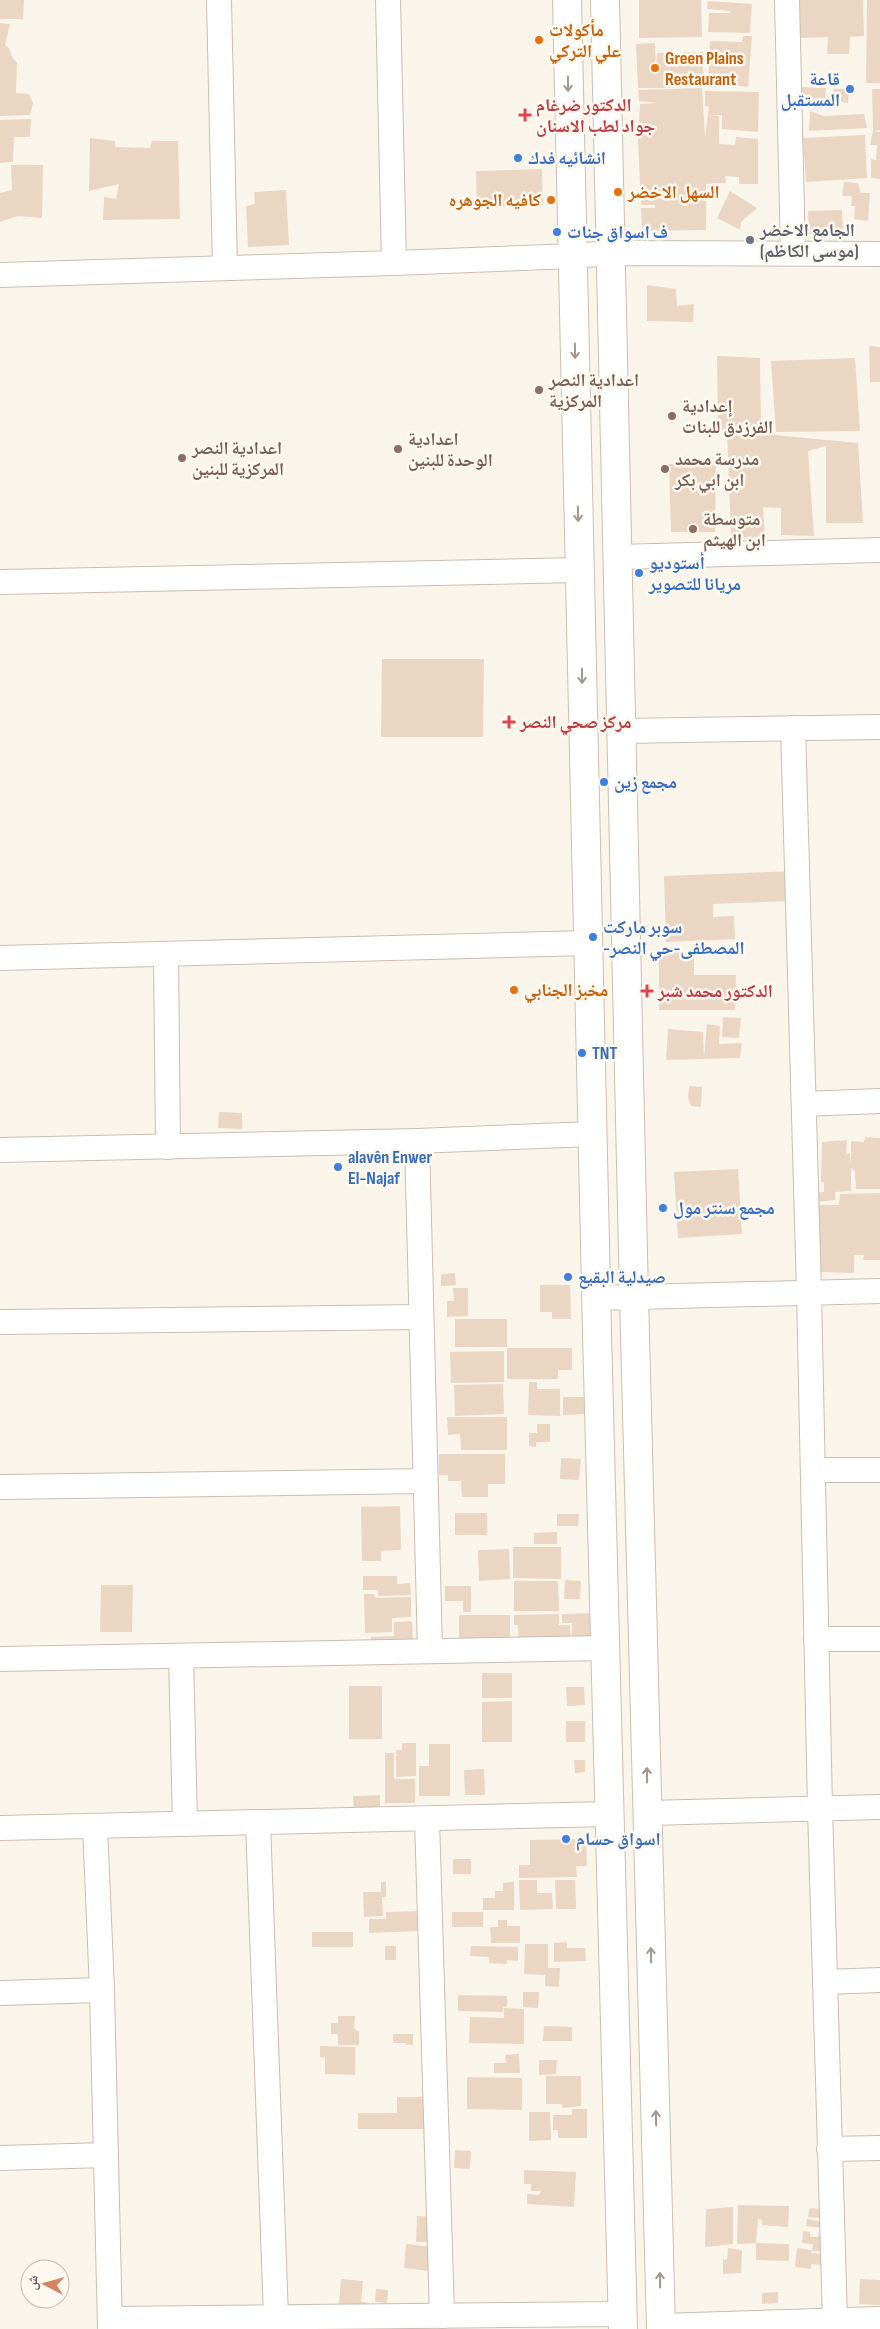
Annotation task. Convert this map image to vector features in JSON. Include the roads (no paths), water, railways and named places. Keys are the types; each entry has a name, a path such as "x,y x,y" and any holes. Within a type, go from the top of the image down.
{"street":[{"path":"219,0 225,268"},
{"path":"388,0 394,263"},
{"path":"95,1826 102,1990 110,2324 276,2317 442,2316 623,2321 592,1134 567,0"},
{"path":"605,0 634,1297 661,2327 880,2319"},
{"path":"786,0 793,253"},
{"path":"571,204 582,213 592,214 601,212 610,204"},
{"path":"0,275 394,263 612,253 880,254"},
{"path":"574,311 584,302 594,300 604,303 613,311"},
{"path":"618,557 880,550"},
{"path":"0,582 580,570"},
{"path":"622,731 880,727"},
{"path":"793,728 809,1292 824,1982 835,2320"},
{"path":"0,958 588,943"},
{"path":"166,954 168,1147"},
{"path":"804,1104 880,1101"},
{"path":"0,1150 417,1141 592,1134"},
{"path":"417,1141 430,1651"},
{"path":"595,1242 605,1249 615,1250 625,1247 633,1238"},
{"path":"596,1298 880,1291"},
{"path":"0,1322 420,1317"},
{"path":"597,1333 606,1326 616,1324 626,1327 636,1337"},
{"path":"813,1470 880,1470"},
{"path":"0,1487 425,1481"},
{"path":"816,1639 880,1638"},
{"path":"0,1659 605,1648"},
{"path":"181,1656 185,1824"},
{"path":"648,1813 880,1807"},
{"path":"0,1828 610,1814"},
{"path":"427,1819 442,2316"},
{"path":"258,1822 276,2317"},
{"path":"824,1982 880,1980"},
{"path":"0,1993 102,1990"},
{"path":"829,2149 880,2148"},
{"path":"0,2158 106,2155"},
{"path":"619,2175 657,2173"}],"place":[{"name":"مأكولات علي التركي","path":"539,40"},
{"name":"Green Plains Restaurant","path":"655,68"},
{"name":"قاعة المستقبل","path":"850,89"},
{"name":"الدكتور ضرغام جواد لطب الاسنان","path":"525,115"},
{"name":"انشائيه فدك","path":"518,158"},
{"name":"السهل الاخضر","path":"618,192"},
{"name":"كافيه الجوهره","path":"551,200"},
{"name":"ف اسواق جنات","path":"557,232"},
{"name":"الجامع الاخضر (موسى الكاظم)","path":"750,240"},
{"name":"اعدادية النصر المركزية","path":"539,390"},
{"name":"إعدادية الفرزدق للبنات","path":"672,416"},
{"name":"اعدادية الوحدة للبنين","path":"398,449"},
{"name":"اعدادية النصر المركزية للبنين","path":"182,458"},
{"name":"مدرسة محمد ابن ابي بكر","path":"665,469"},
{"name":"متوسطة ابن الهيثم","path":"693,529"},
{"name":"أستوديو مريانا للتصوير","path":"639,573"},
{"name":"مركز صحي النصر","path":"509,722"},
{"name":"مجمع زين","path":"604,782"},
{"name":"سوبر ماركت -المصطفى-حي النصر","path":"593,937"},
{"name":"مخبز الجنابي","path":"514,990"},
{"name":"الدكتور محمد شبر","path":"647,991"},
{"name":"TNT","path":"582,1053"},
{"name":"alavên Enwer El-Najaf","path":"338,1167"},
{"name":"مجمع سنتر مول","path":"663,1208"},
{"name":"صيدلية البقيع","path":"568,1277"},
{"name":"اسواق حسام","path":"566,1839"}]}
